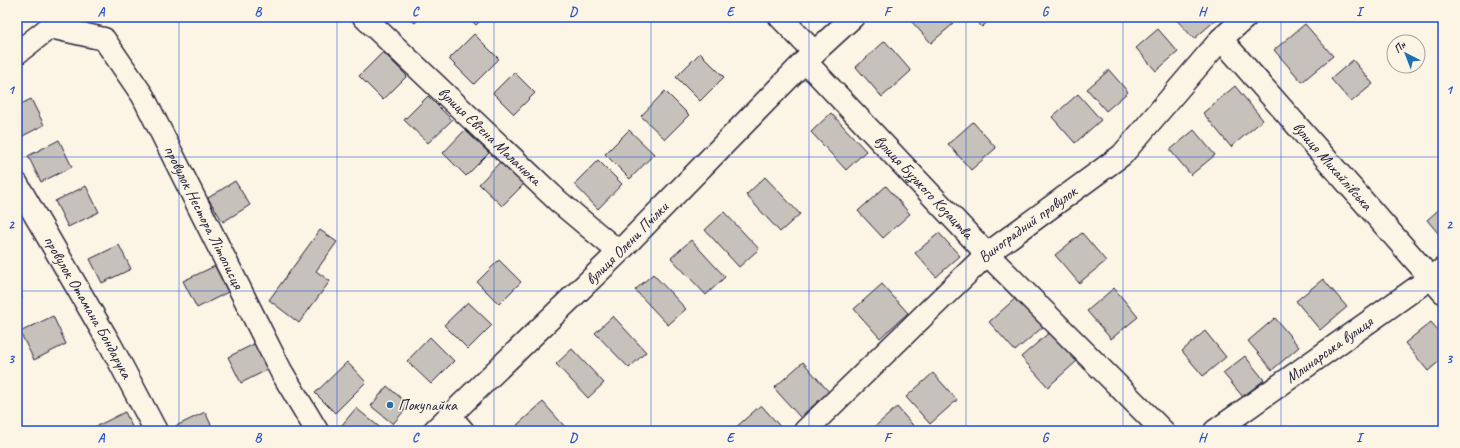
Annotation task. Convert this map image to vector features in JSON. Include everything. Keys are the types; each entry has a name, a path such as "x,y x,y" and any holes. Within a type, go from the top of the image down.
{"street":[{"name":"вулиця Євгена Маланюка","path":"364,17 558,201 619,252"},
{"path":"780,17 810,57"},
{"name":"вулиця Олени Пчілки","path":"434,431 457,424 619,252 810,57 853,17"},
{"name":"Виноградний провулок","path":"805,431 987,254 1122,155 1221,39 1246,17"},
{"name":"провулок Нестора Літописця","path":"17,53 50,27 104,39 143,96 282,371 318,431"},
{"name":"вулиця Михайлівська","path":"1221,39 1439,280"},
{"name":"вулиця Бузького Козацтва","path":"810,57 987,254 1163,431"},
{"name":"провулок Отамана Бондарука","path":"17,184 110,344 156,431"},
{"name":"Млинарська вулиця","path":"1215,431 1439,280"}],"building":[{"path":"408,17 421,17 415,23"},
{"path":"468,17 484,17 476,25"},
{"path":"915,17 947,17 953,24 931,43 911,21"},
{"path":"972,17 993,17 982,27"},
{"path":"1174,17 1217,17 1218,18 1194,39"},
{"path":"1305,24 1333,56 1302,82 1274,50"},
{"path":"1158,29 1178,52 1156,71 1136,48"},
{"path":"474,34 499,59 474,84 449,59"},
{"path":"885,41 911,71 882,97 856,67"},
{"path":"383,52 407,76 383,100 359,76"},
{"path":"700,53 724,77 700,101 676,77"},
{"path":"1353,60 1373,84 1351,102 1331,79"},
{"path":"1109,70 1128,92 1106,111 1087,89"},
{"path":"514,72 535,93 514,114 493,93"},
{"path":"1235,86 1263,120 1231,147 1203,113"},
{"path":"665,91 689,115 665,139 641,116"},
{"path":"1078,94 1101,120 1075,143 1052,117"},
{"path":"428,96 452,120 428,143 404,120"},
{"path":"31,99 44,125 17,139 17,106"},
{"path":"831,113 866,151 846,170 811,132"},
{"path":"973,122 996,148 971,170 948,144"},
{"path":"465,130 489,153 466,176 443,153"},
{"path":"629,130 654,154 630,179 605,154"},
{"path":"1194,130 1215,155 1191,175 1170,150"},
{"path":"59,140 72,167 41,182 28,156"},
{"path":"598,160 622,184 598,209 574,184"},
{"path":"501,161 524,184 502,206 479,184"},
{"path":"765,177 800,214 780,232 746,195"},
{"path":"235,181 250,205 223,222 208,198"},
{"path":"86,186 99,212 68,227 55,201"},
{"path":"886,186 910,214 883,238 858,211"},
{"path":"1443,206 1443,239 1427,220"},
{"path":"724,212 759,249 739,267 705,230"},
{"path":"320,230 337,242 316,271 330,281 299,323 269,300"},
{"path":"939,233 960,256 936,277 915,253"},
{"path":"1082,233 1106,261 1079,283 1055,255"},
{"path":"691,240 725,277 706,295 671,258"},
{"path":"119,245 131,269 102,283 90,259"},
{"path":"499,260 521,282 499,304 477,282"},
{"path":"215,266 228,292 197,308 183,281"},
{"path":"653,274 686,309 668,325 635,290"},
{"path":"1323,279 1347,307 1320,330 1296,301"},
{"path":"882,284 908,313 880,338 854,309"},
{"path":"17,287 22,298 17,300"},
{"path":"1114,288 1138,317 1111,339 1087,311"},
{"path":"1018,296 1044,326 1015,351 989,322"},
{"path":"468,302 492,325 468,349 444,325"},
{"path":"53,316 66,344 34,360 20,332"},
{"path":"613,316 646,352 629,368 595,333"},
{"path":"1275,318 1299,347 1272,370 1248,341"},
{"path":"1431,322 1443,336 1443,358 1428,371 1405,343"},
{"path":"1051,331 1077,361 1048,387 1021,357"},
{"path":"1205,331 1226,357 1203,376 1182,351"},
{"path":"430,337 454,361 431,384 407,361"},
{"path":"258,342 271,368 241,383 228,357"},
{"path":"572,349 604,383 588,398 556,364"},
{"path":"1245,356 1264,380 1243,397 1223,373"},
{"path":"347,362 366,382 335,413 315,393"},
{"path":"803,362 829,392 800,417 774,388"},
{"path":"933,373 957,400 930,424 906,397"},
{"name":"Покупайка","path":"387,386 409,405 393,424 371,406"},
{"path":"543,402 566,428 563,431 523,431 517,425"},
{"path":"761,405 784,431 736,431 734,429"},
{"path":"897,407 918,431 870,431"},
{"path":"356,408 383,430 337,431"},
{"path":"125,412 134,431 87,431"},
{"path":"205,412 214,431 176,431 174,427"},
{"path":"1245,423 1252,431 1236,431"}],"place":[{"name":"Покупайка","path":"390,405"}]}
